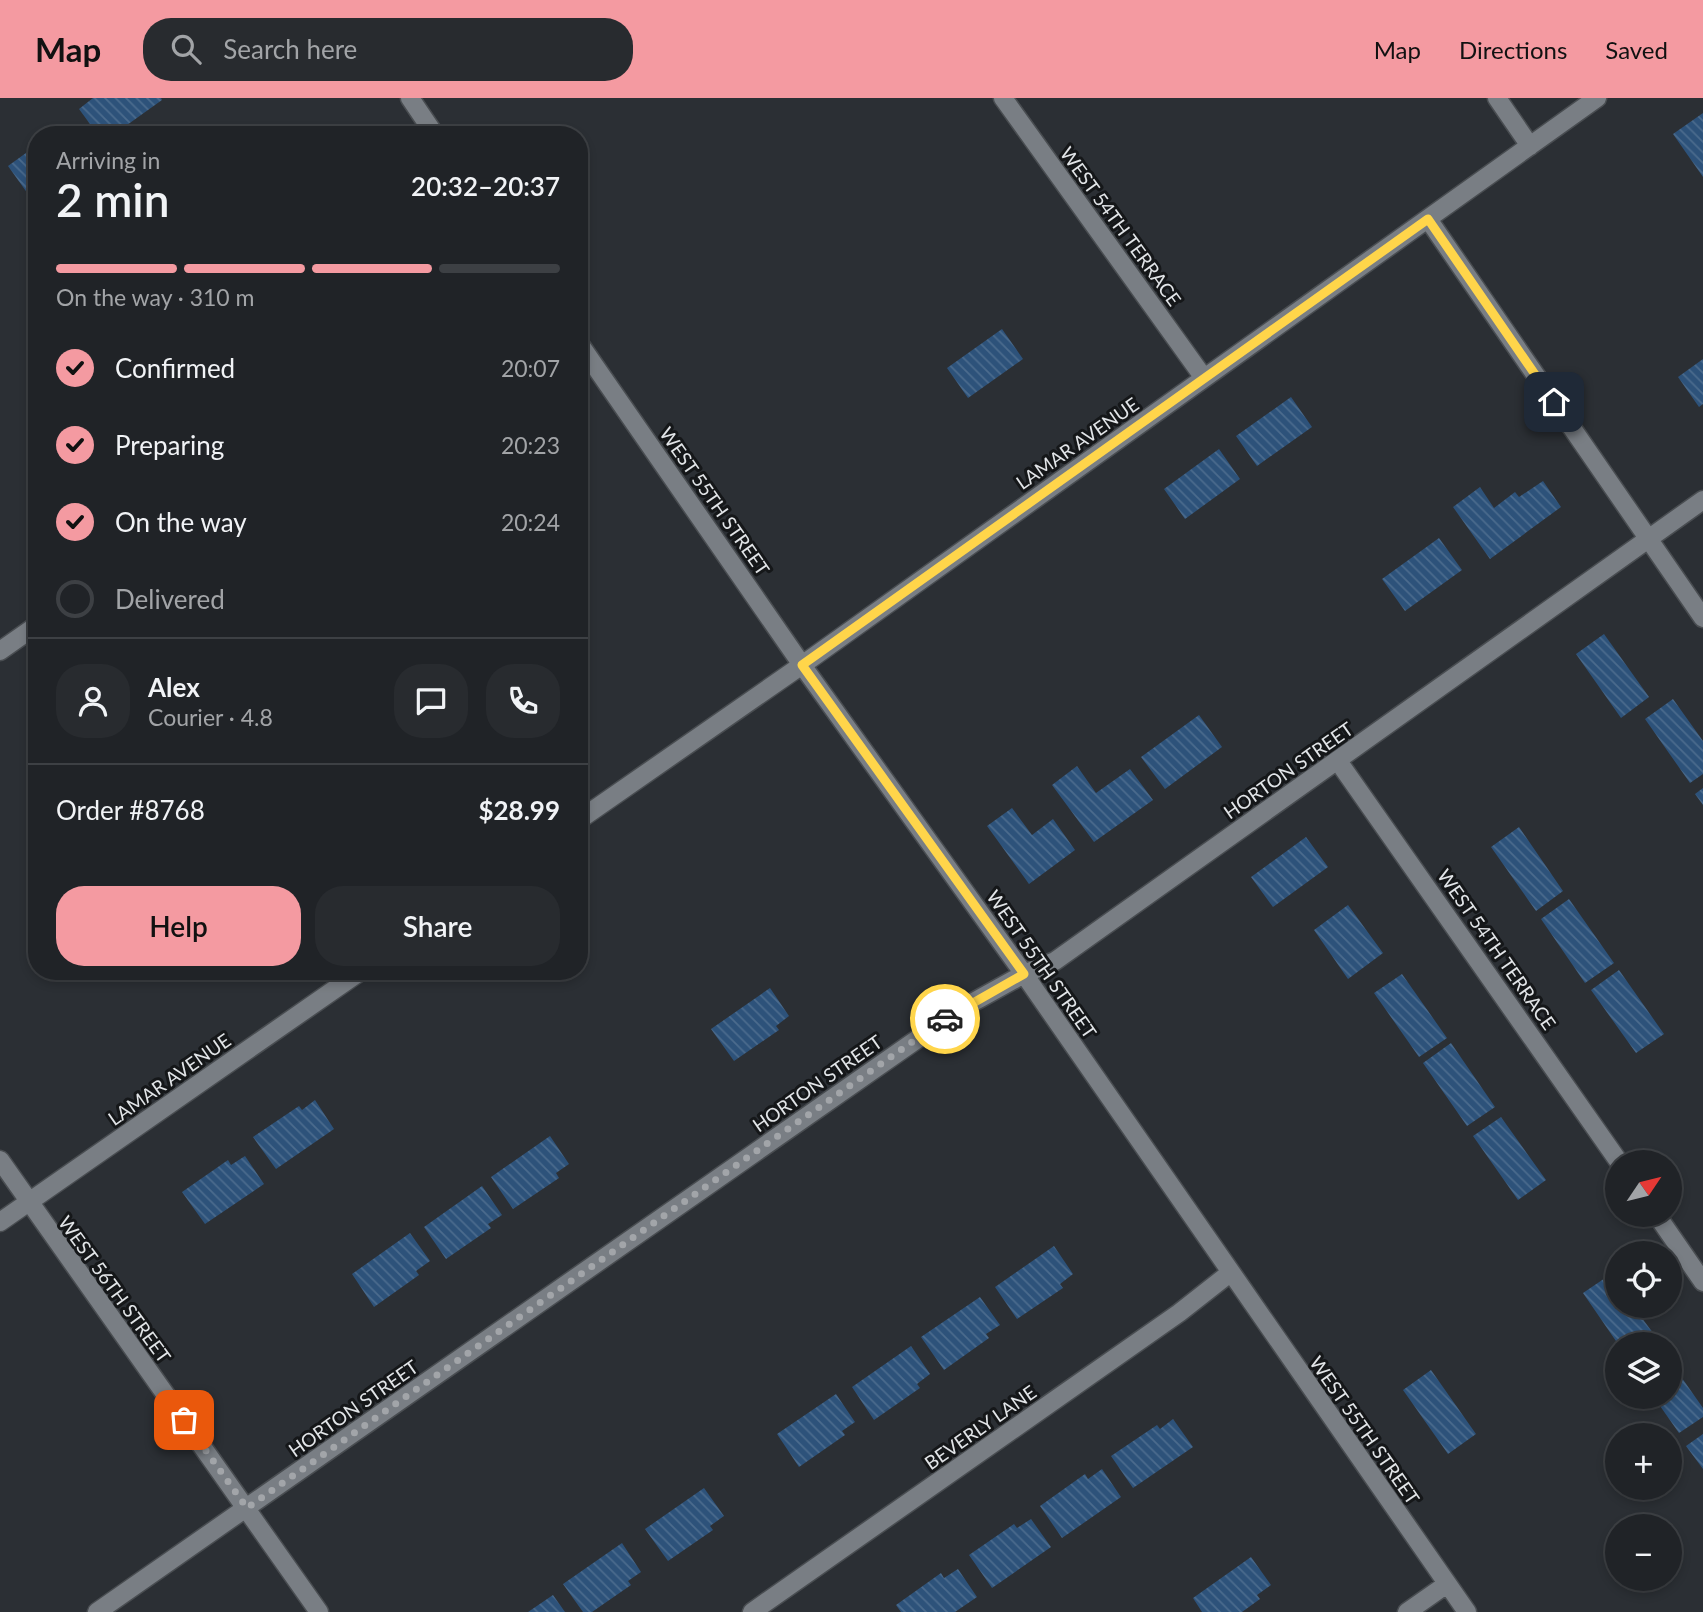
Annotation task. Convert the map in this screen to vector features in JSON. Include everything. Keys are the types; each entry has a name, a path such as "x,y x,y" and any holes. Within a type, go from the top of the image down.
{"street":[{"path":"410,98 429,126"},
{"name":"WEST 54TH TERRACE","path":"1003,98 1204,378"},
{"path":"1497,98 1530,146"},
{"name":"LAMAR AVENUE","path":"588,814 802,665 1597,98"},
{"path":"1428,219 1703,618"},
{"name":"WEST 55TH STREET","path":"588,355 802,665 1024,974 1466,1612"},
{"name":"HORTON STREET","path":"97,1612 959,1010 1024,974 1055,961 1703,500"},
{"path":"0,650 28,631"},
{"name":"WEST 54TH TERRACE","path":"1338,761 1611,1150"},
{"name":"LAMAR AVENUE","path":"0,1222 348,980"},
{"name":"WEST 56TH STREET","path":"0,1160 319,1612"},
{"path":"1665,1227 1703,1282"},
{"name":"BEVERLY LANE","path":"752,1612 1179,1313 1230,1273"},
{"path":"1407,1612 1447,1584"}],"building":[{"path":"93,98 162,100 126,126 91,126 79,109"},
{"path":"1703,113 1703,177 1673,134"},
{"path":"28,152 28,194 8,166"},
{"path":"1002,329 1023,359 968,398 947,368"},
{"path":"1703,359 1703,404 1699,407 1678,377"},
{"path":"1291,397 1312,427 1257,466 1236,436"},
{"path":"1219,449 1240,479 1185,519 1164,489"},
{"path":"1543,481 1561,507 1490,559 1453,507 1480,487 1494,508 1515,492 1519,497"},
{"path":"1439,538 1462,570 1405,611 1382,579"},
{"path":"1604,634 1649,697 1621,718 1576,654"},
{"path":"1673,699 1703,741 1703,774 1690,783 1645,719"},
{"path":"1199,715 1222,747 1165,789 1141,757"},
{"path":"1077,766 1096,793 1130,769 1153,800 1094,842 1052,785"},
{"path":"1703,788 1703,805 1695,794"},
{"path":"1012,808 1032,835 1053,819 1075,850 1029,884 987,826"},
{"path":"1519,827 1563,891 1536,911 1491,847"},
{"path":"1306,837 1328,867 1273,907 1251,877"},
{"path":"1569,899 1614,963 1585,983 1541,919"},
{"path":"1348,905 1383,953 1348,979 1314,930"},
{"path":"1619,970 1664,1034 1636,1053 1591,990"},
{"path":"1402,974 1447,1038 1419,1057 1374,993"},
{"path":"770,988 789,1016 776,1026 779,1030 734,1061 711,1029"},
{"path":"1451,1043 1495,1107 1467,1126 1423,1063"},
{"path":"315,1100 334,1129 276,1169 253,1137 299,1106 302,1110"},
{"path":"1501,1117 1546,1180 1518,1200 1473,1136"},
{"path":"550,1136 569,1164 556,1173 559,1178 513,1209 491,1177"},
{"path":"245,1156 264,1184 205,1224 182,1192 228,1160 231,1165"},
{"path":"482,1186 502,1215 488,1224 491,1228 446,1259 424,1227"},
{"path":"410,1233 430,1261 416,1271 419,1275 374,1307 352,1274"},
{"path":"1054,1246 1073,1274 1060,1284 1063,1288 1017,1319 995,1287"},
{"path":"1605,1278 1605,1318 1642,1318 1652,1332 1610,1332 1583,1293"},
{"path":"980,1297 1000,1325 986,1334 989,1338 944,1370 921,1337"},
{"path":"911,1346 930,1374 917,1384 920,1388 874,1420 852,1387"},
{"path":"1431,1370 1476,1434 1448,1454 1403,1390"},
{"path":"1682,1378 1703,1408 1703,1417 1682,1431 1682,1423 1672,1423 1662,1409 1682,1409"},
{"path":"836,1394 855,1422 842,1431 845,1435 799,1467 777,1434"},
{"path":"1173,1419 1193,1447 1133,1488 1111,1456 1157,1425 1160,1429"},
{"path":"1703,1434 1703,1469 1686,1446"},
{"path":"1102,1469 1121,1497 1062,1538 1040,1506 1085,1474 1088,1479"},
{"path":"704,1488 724,1516 710,1526 713,1530 668,1561 645,1529"},
{"path":"1031,1519 1051,1547 992,1588 969,1555 1014,1524 1017,1528"},
{"path":"622,1543 641,1572 628,1581 631,1585 592,1612 583,1612 563,1584"},
{"path":"1251,1557 1271,1585 1257,1595 1260,1599 1242,1612 1202,1612 1193,1598"},
{"path":"958,1569 977,1597 955,1612 901,1612 896,1605 941,1573 944,1578"},
{"path":"553,1595 565,1612 528,1612"}],"way so far":[{"path":"184,1420 247,1508 945,1019"}],"route":[{"path":"945,1019 1024,974 802,665 1428,219 1554,402"}]}
